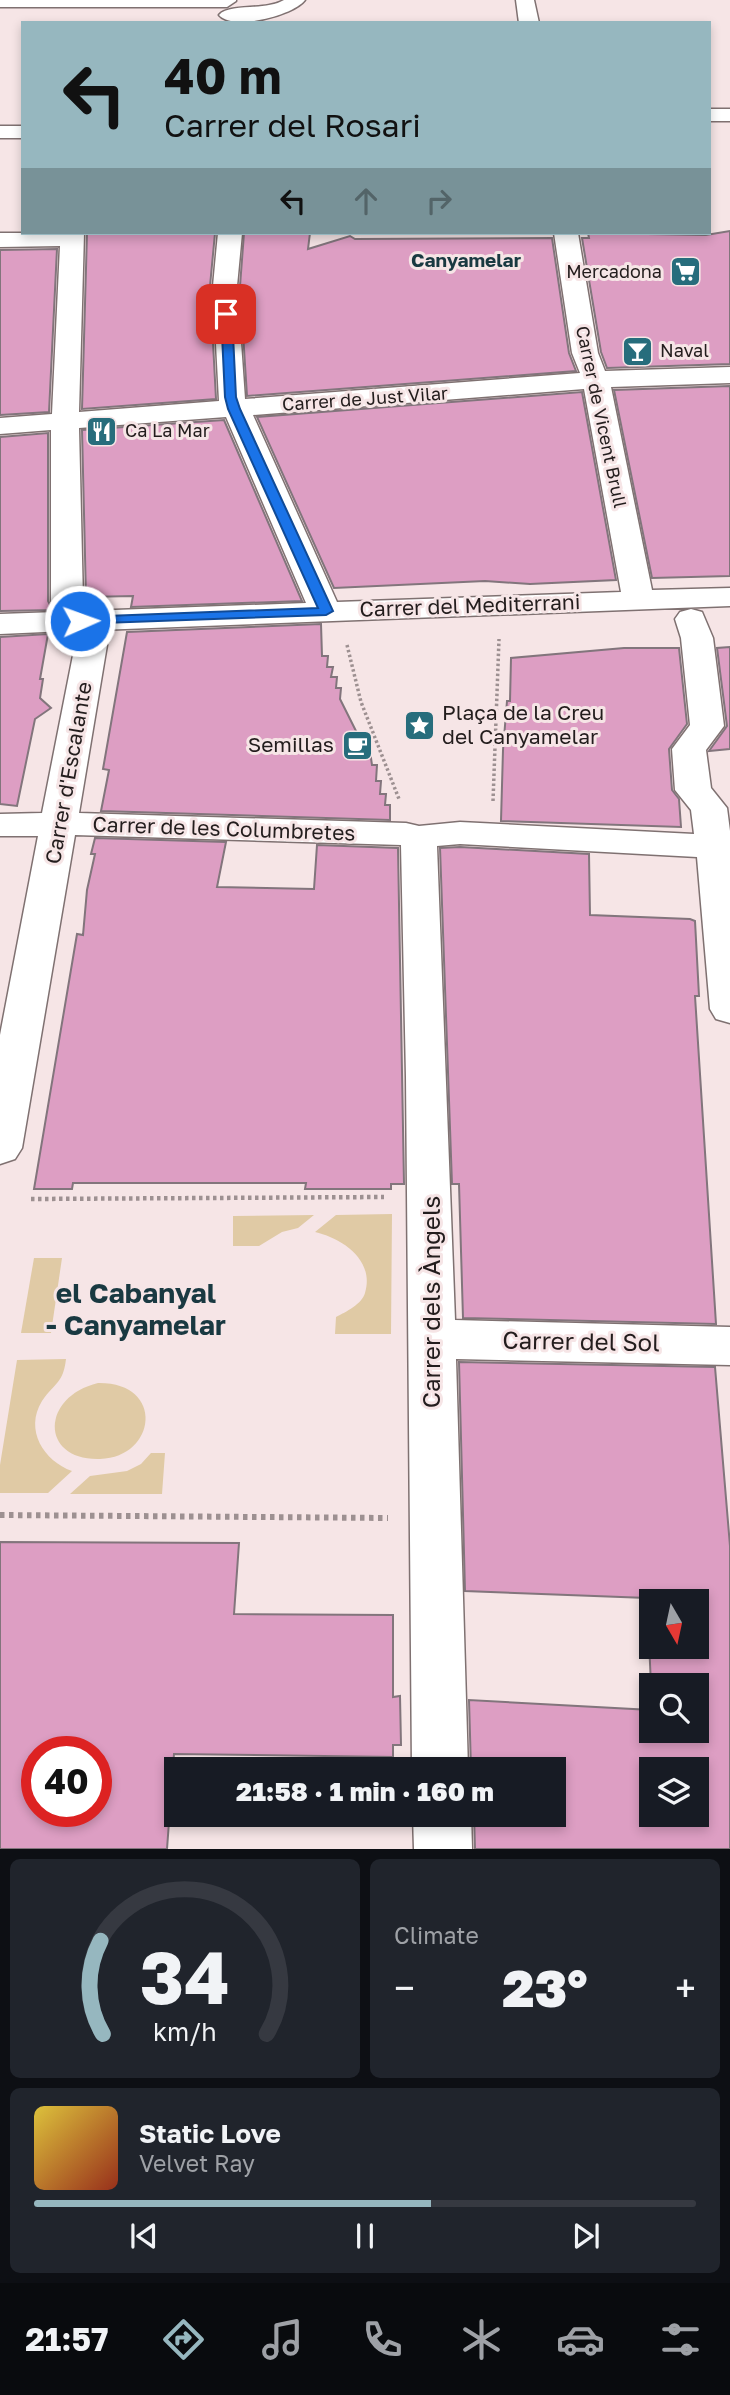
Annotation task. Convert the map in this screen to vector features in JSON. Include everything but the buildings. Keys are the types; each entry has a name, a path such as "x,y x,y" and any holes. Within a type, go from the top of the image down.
{"street":[{"path":"264,14 285,8 296,0"},
{"path":"525,0 529,21"},
{"path":"0,1 98,1 228,10 264,14 287,21"},
{"path":"95,21 98,1"},
{"path":"711,115 730,115"},
{"path":"0,132 21,132"},
{"path":"230,235 225,286 230,397 326,611"},
{"name":"Carrer de Vicent Brull","path":"566,235 586,353 596,380 638,600"},
{"path":"0,240 72,236"},
{"name":"Carrer d'Escalante","path":"0,1148 92,645 67,601 65,422 72,236"},
{"name":"Carrer de Just Vilar","path":"0,426 596,380 730,375"},
{"name":"Carrer del Mediterrani","path":"0,624 730,597"},
{"path":"691,619 698,638 706,726 689,748 694,790 709,808 719,842 730,1009"},
{"name":"Carrer de les Columbretes","path":"0,825 411,826 460,832 719,842"},
{"name":"Carrer dels Àngels","path":"411,826 419,846 431,1197 433,1518 440,1757"},
{"name":"Carrer del Sol","path":"432,1339 730,1346"},
{"path":"442,1827 443,1849"}],"path":[{"path":"326,611 345,633 361,702 411,826"},
{"path":"492,810 499,626"},
{"path":"31,1199 431,1197"},
{"path":"0,1515 433,1518"}],"shaded area":[{"path":"392,1214 391,1334 335,1334 336,1317 361,1301 365,1293 365,1270 354,1252 345,1245 315,1232 336,1215"},
{"path":"314,1215 298,1228 282,1232 259,1246 233,1246 233,1216"},
{"path":"34,1258 62,1258 51,1333 21,1333"},
{"path":"66,1359 61,1378 42,1401 35,1423 36,1433 45,1452 72,1471 48,1493 0,1493 0,1465 17,1360"},
{"path":"98,1383 120,1386 135,1394 143,1406 146,1420 142,1434 133,1446 119,1455 100,1459 80,1457 66,1450 58,1440 55,1427 57,1414 65,1401 79,1390"},
{"path":"151,1453 165,1453 162,1494 70,1494 90,1476 127,1471 141,1464"}],"place":[{"name":"Mercadona","path":"685,272"},
{"name":"Naval","path":"637,351"},
{"name":"Ca La Mar","path":"102,431"},
{"name":"Plaça de la Creu del Canyamelar","path":"419,725"},
{"name":"Semillas","path":"357,745"}],"district":[{"name":"Canyamelar","path":"466,260"},
{"name":"el Cabanyal - Canyamelar","path":"136,1309"}],"route":[{"path":"80,621 326,611 234,409 230,397 226,314"}]}
